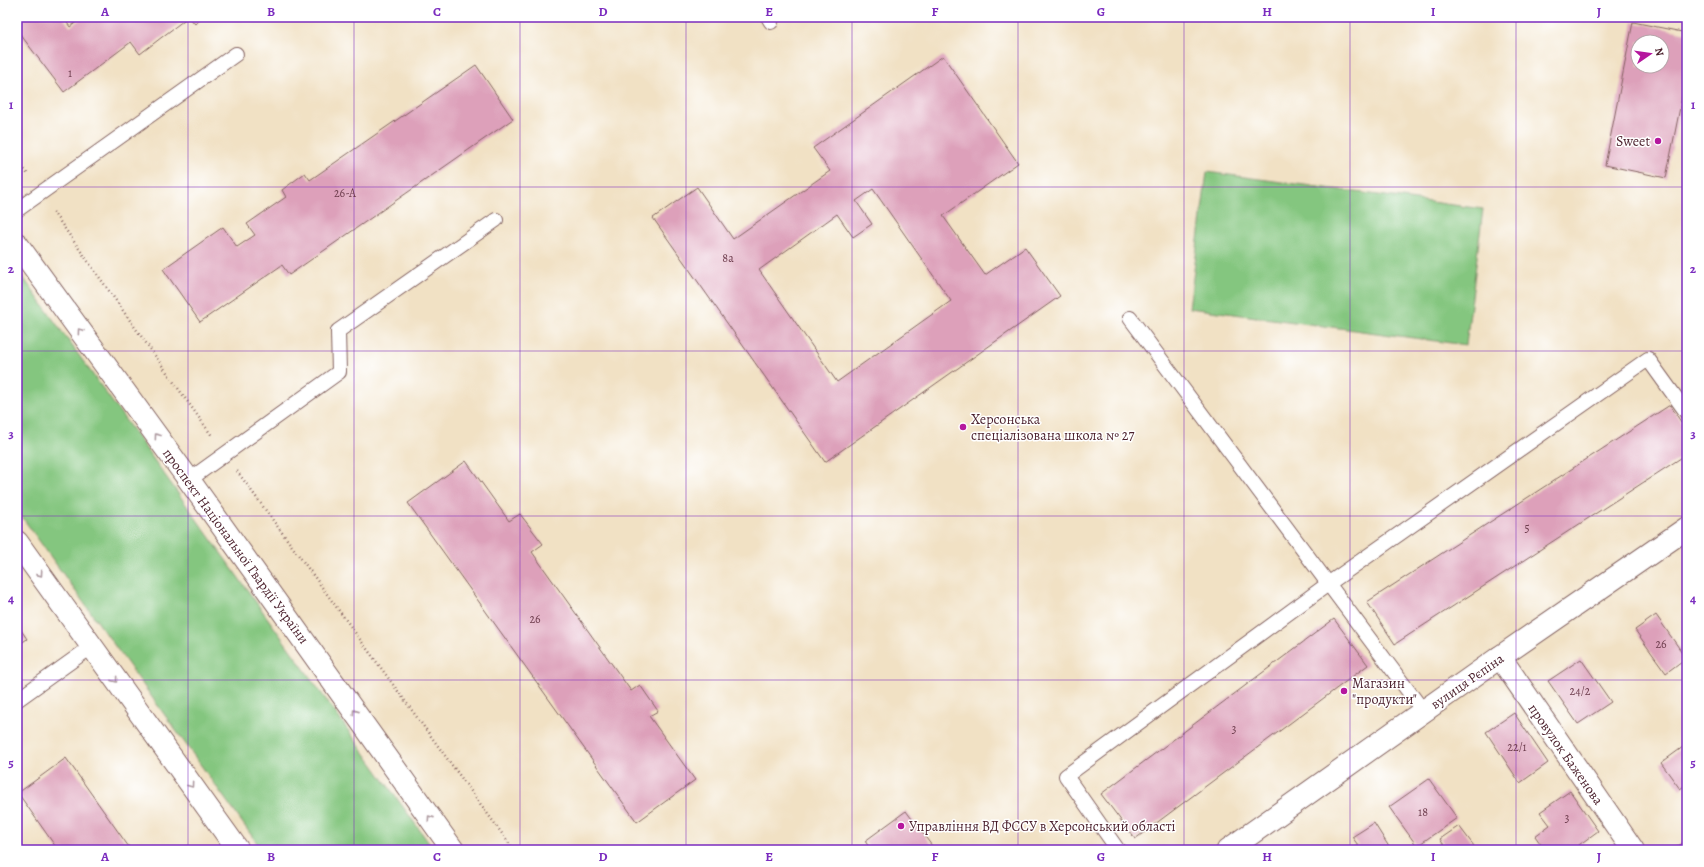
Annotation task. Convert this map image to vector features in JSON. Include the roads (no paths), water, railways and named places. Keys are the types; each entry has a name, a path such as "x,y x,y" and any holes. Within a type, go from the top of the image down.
{"street":[{"name":"проспект Національної Гвардії України","path":"17,244 189,480 453,850"},
{"name":"вулиця Рєпіна","path":"1228,850 1687,528"},
{"path":"17,542 238,850"},
{"name":"провулок Баженова","path":"1500,658 1633,850"}],"lane":[{"path":"17,210 236,54"},
{"path":"189,480 339,372 338,331 496,220"},
{"path":"1130,318 1424,712"},
{"path":"1118,850 1066,776 1328,584 1648,359 1687,413"},
{"path":"17,700 91,647"}],"place":[{"name":"Sweet","path":"1658,141"},
{"name":"Херсонська спеціалізована школа № 27","path":"963,427"},
{"name":"Магазин \"продукти\"","path":"1344,691"},
{"name":"Управління ВД ФССУ в Херсонський області","path":"901,826"}]}
